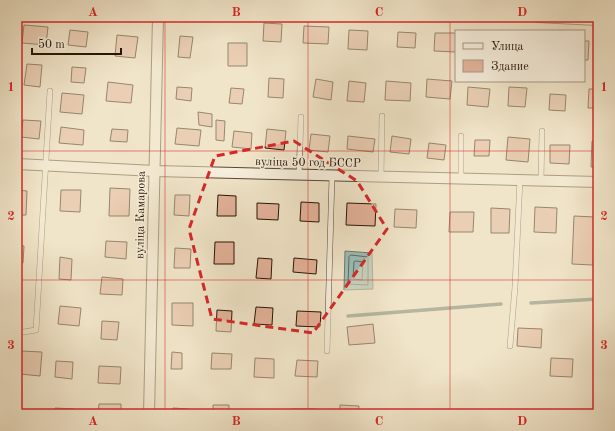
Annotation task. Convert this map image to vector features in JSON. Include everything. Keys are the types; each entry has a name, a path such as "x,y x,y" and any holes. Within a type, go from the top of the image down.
{"street":[{"name":"вуліца Камарова","path":"149,414 158,17"},
{"path":"537,17 598,20"},
{"name":"вуліца 50 год БССР","path":"17,164 299,176 520,179 598,182"}],"lane":[{"path":"17,333 36,330 50,92"},
{"path":"381,177 382,116"},
{"path":"299,176 301,117"},
{"path":"541,180 542,131"},
{"path":"461,136 461,179"},
{"path":"327,351 332,176"},
{"path":"510,346 516,287 520,179"}],"highlighted area":[{"path":"294,141 357,181 387,229 313,333 212,319 189,229 215,156"}],"water":[{"path":"345,251 372,253 373,289 344,290"}],"building":[{"path":"264,23 282,24 281,42 263,41"},
{"path":"24,25 48,27 46,45 22,43"},
{"path":"304,26 329,27 328,44 303,43"},
{"path":"70,30 88,32 86,47 68,45"},
{"path":"349,30 368,31 367,50 348,49"},
{"path":"398,32 416,33 415,48 397,47"},
{"path":"435,33 455,33 455,52 434,51"},
{"path":"117,35 138,37 135,58 115,56"},
{"path":"180,36 193,37 190,58 178,57"},
{"path":"585,41 589,41 588,60 585,60"},
{"path":"228,43 247,43 247,66 228,66"},
{"path":"27,64 42,65 40,87 24,85"},
{"path":"72,67 86,68 84,83 71,82"},
{"path":"269,78 284,79 283,98 268,97"},
{"path":"316,79 333,82 331,100 313,97"},
{"path":"427,79 452,81 450,99 426,97"},
{"path":"349,81 366,83 364,102 347,101"},
{"path":"386,81 411,83 410,101 385,100"},
{"path":"108,82 133,85 131,103 106,101"},
{"path":"177,87 192,88 191,101 176,99"},
{"path":"468,87 490,89 488,107 467,105"},
{"path":"509,87 527,88 525,107 508,106"},
{"path":"231,88 244,89 242,104 229,103"},
{"path":"589,89 598,89 598,108 588,108"},
{"path":"62,93 84,95 82,114 60,112"},
{"path":"550,94 566,95 565,111 549,110"},
{"path":"198,112 212,114 212,127 199,125"},
{"path":"23,120 41,121 39,139 21,137"},
{"path":"216,120 225,121 224,141 216,140"},
{"path":"61,127 84,130 83,145 59,143"},
{"path":"177,128 201,130 199,146 175,144"},
{"path":"112,129 128,130 127,142 110,141"},
{"path":"267,129 286,131 284,150 265,148"},
{"path":"234,131 252,133 251,149 232,147"},
{"path":"311,134 330,136 328,152 309,150"},
{"path":"348,136 375,139 373,152 347,149"},
{"path":"392,136 411,139 409,154 390,152"},
{"path":"508,137 530,139 528,162 506,160"},
{"path":"475,140 490,140 489,156 474,156"},
{"path":"592,141 598,141 598,167 591,167"},
{"path":"429,143 446,145 444,160 427,158"},
{"path":"550,145 570,145 569,164 550,163"},
{"path":"110,188 130,189 129,216 109,216"},
{"path":"17,190 27,191 26,215 17,215"},
{"path":"61,190 81,190 80,212 60,211"},
{"path":"175,195 190,195 189,216 174,215"},
{"path":"218,195 236,196 236,216 217,216"},
{"path":"301,202 319,203 319,222 300,221"},
{"path":"257,203 279,204 278,220 257,219"},
{"path":"347,203 376,204 375,226 346,225"},
{"path":"535,207 557,208 556,233 534,232"},
{"path":"491,208 510,209 509,233 491,233"},
{"path":"395,209 417,210 416,228 394,227"},
{"path":"450,212 474,212 473,232 449,232"},
{"path":"574,216 595,217 593,265 572,264"},
{"path":"106,241 127,242 126,259 105,257"},
{"path":"215,242 234,242 234,264 214,264"},
{"path":"17,245 24,246 23,263 17,263"},
{"path":"175,248 191,249 190,268 174,268"},
{"path":"60,257 72,259 71,280 59,279"},
{"path":"258,258 272,259 271,279 256,278"},
{"path":"294,258 317,260 316,274 293,272"},
{"path":"102,277 123,279 122,295 100,294"},
{"path":"17,297 20,297 22,314 17,314"},
{"path":"172,303 193,303 193,326 172,325"},
{"path":"60,306 81,308 79,326 58,324"},
{"path":"256,307 273,308 272,325 254,324"},
{"path":"217,310 232,311 231,332 216,331"},
{"path":"297,311 321,312 320,327 296,326"},
{"path":"102,321 119,322 117,340 101,339"},
{"path":"373,324 375,343 349,345 347,327"},
{"path":"518,328 542,329 541,348 517,346"},
{"path":"21,351 42,352 40,376 20,374"},
{"path":"172,352 182,353 182,369 171,369"},
{"path":"212,353 232,354 231,369 211,369"},
{"path":"255,358 274,359 274,378 254,377"},
{"path":"551,358 573,359 572,377 550,376"},
{"path":"297,360 318,361 317,377 295,376"},
{"path":"56,361 73,362 72,379 55,377"},
{"path":"99,366 121,367 120,384 98,383"},
{"path":"99,404 121,404 121,414 98,414"},
{"path":"213,405 229,405 229,414 213,414"},
{"path":"340,405 359,406 358,414 340,414"},
{"path":"55,408 74,409 74,414 55,414"},
{"path":"173,408 189,409 188,414 172,414"},
{"path":"292,409 316,409 316,414 292,414"},
{"path":"458,412 489,414 458,414"}],"waterway":[{"path":"531,303 598,299"},
{"path":"348,316 501,304"}]}
